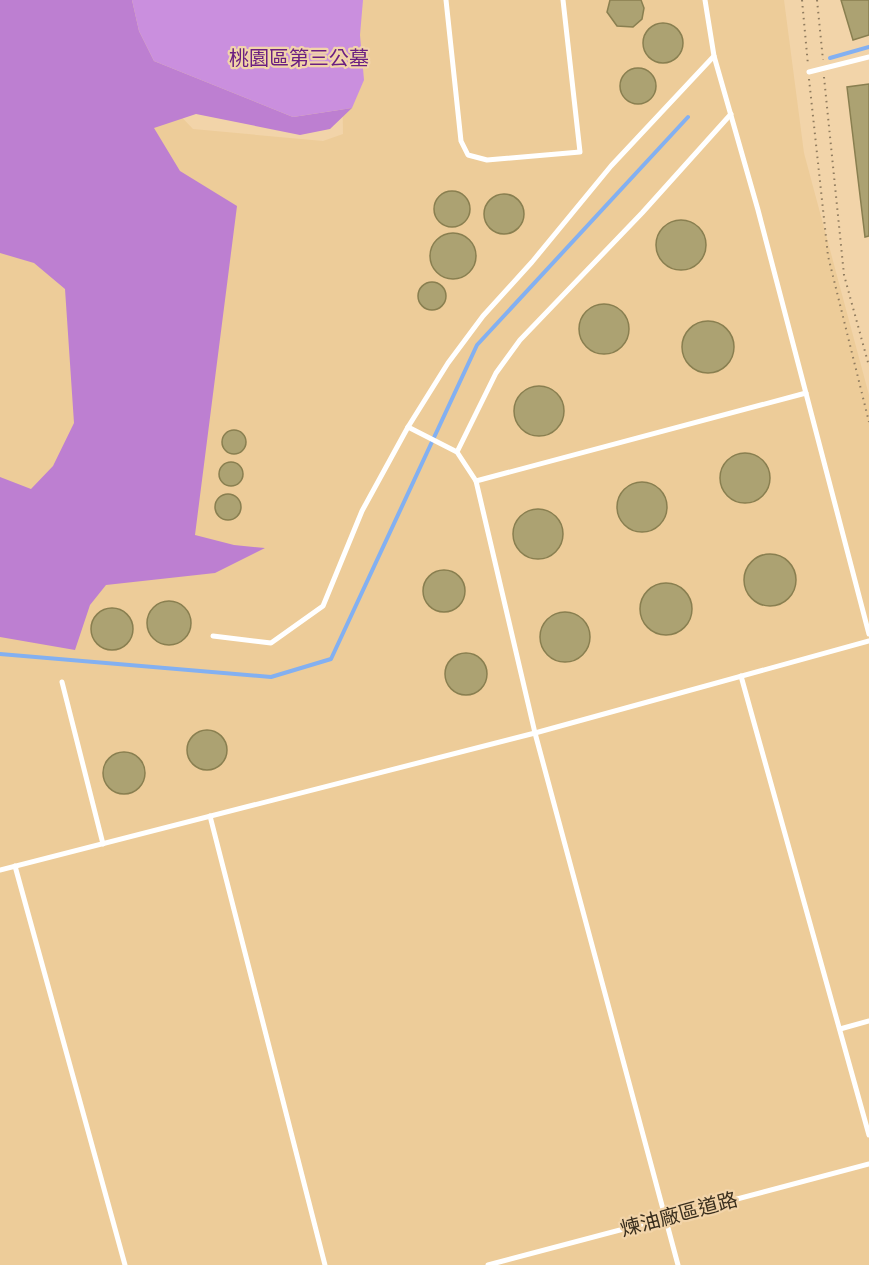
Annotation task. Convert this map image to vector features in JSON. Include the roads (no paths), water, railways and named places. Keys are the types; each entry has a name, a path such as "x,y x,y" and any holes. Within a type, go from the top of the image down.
{"lane":[{"path":"446,0 461,141 468,155 487,160 580,152 563,0"},
{"path":"705,0 714,56 869,634"},
{"path":"213,636 271,643 323,606 362,511 408,428 448,363 483,316 532,262 611,166 714,56"},
{"path":"809,72 869,57"},
{"path":"457,452 496,373 520,340 642,213 731,114"},
{"path":"476,481 806,393"},
{"path":"408,428 457,452 476,481 535,733 678,1265"},
{"path":"0,870 535,733 869,641"},
{"path":"741,676 869,1134"},
{"path":"62,682 103,844"},
{"path":"210,816 325,1265"},
{"path":"15,866 125,1265"},
{"path":"840,1029 869,1021"},
{"name":"煉油廠區道路","path":"488,1265 869,1164"}],"waterway":[{"path":"830,58 869,47"},
{"path":"0,654 271,677 331,659 477,345 688,117"}],"park label":[{"name":"桃園區第三公墓","path":"299,58"}]}
